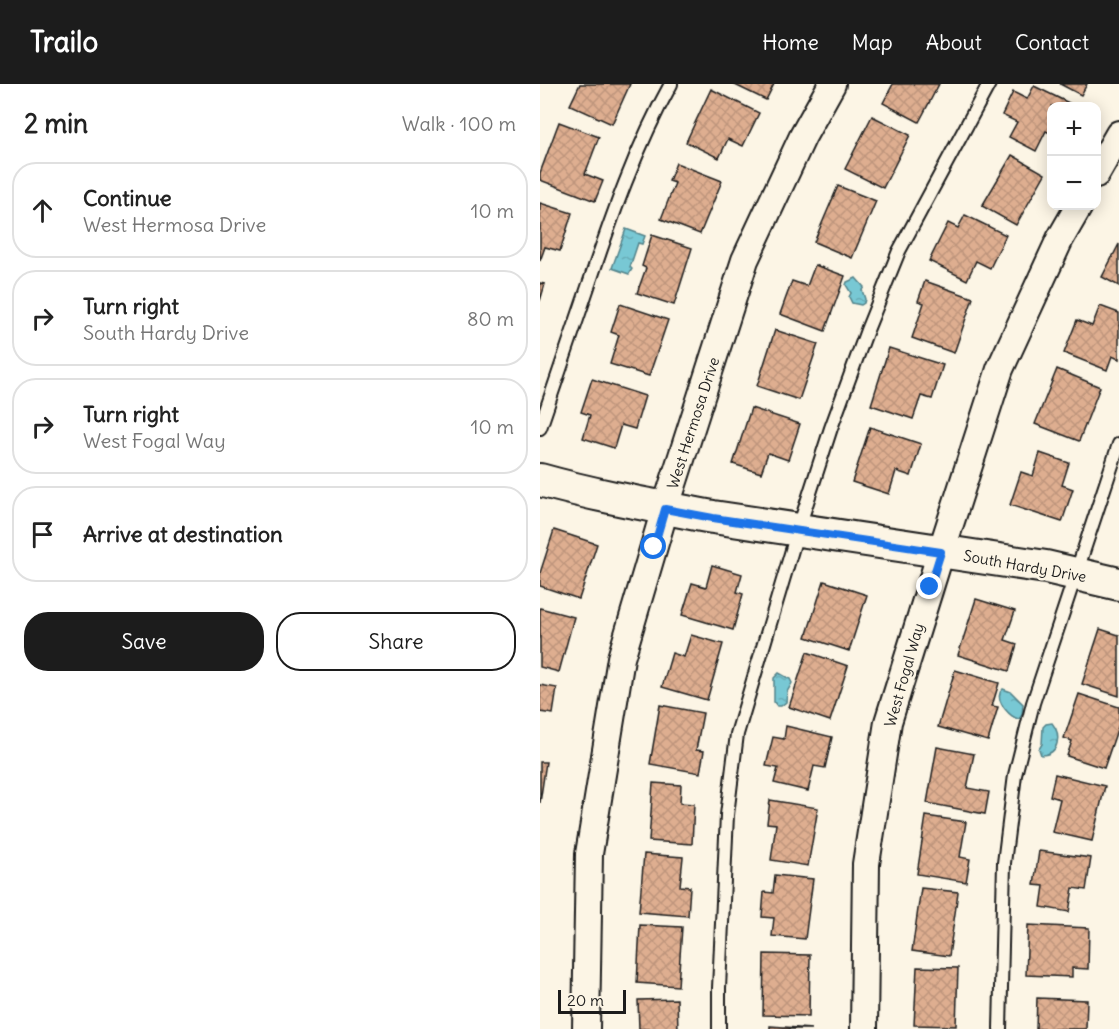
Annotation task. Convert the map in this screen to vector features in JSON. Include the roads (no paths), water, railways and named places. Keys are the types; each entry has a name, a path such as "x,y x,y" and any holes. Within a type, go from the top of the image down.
{"street":[{"name":"West Hermosa Drive","path":"586,1029 589,854 621,658 665,509 745,260 802,136 832,84"},
{"path":"1101,165 1119,134"},
{"name":"West Fogal Way","path":"864,1029 866,864 888,722 1000,369 1060,239 1077,210"},
{"name":"South Hardy Drive","path":"540,480 665,509 1025,564 1119,584"}],"lane":[{"path":"540,428 626,181 671,84"},
{"path":"718,1029 727,815 737,735 798,530 835,417 867,330 899,251 989,84"},
{"path":"1000,1029 1004,863 1015,775 1033,703 1119,444"}],"water":[{"path":"626,229 645,236 642,244 638,243 629,274 612,268"},
{"path":"856,278 864,287 862,290 865,299 861,305 852,303 849,297 851,293 846,285 847,282"},
{"path":"779,673 790,679 792,683 787,692 786,702 777,706 774,702 774,678"},
{"path":"1003,689 1011,692 1023,704 1022,715 1019,719 1012,716 1002,705 999,697"},
{"path":"1052,723 1057,733 1057,744 1052,752 1041,755 1039,749 1042,744 1043,727"}]}
